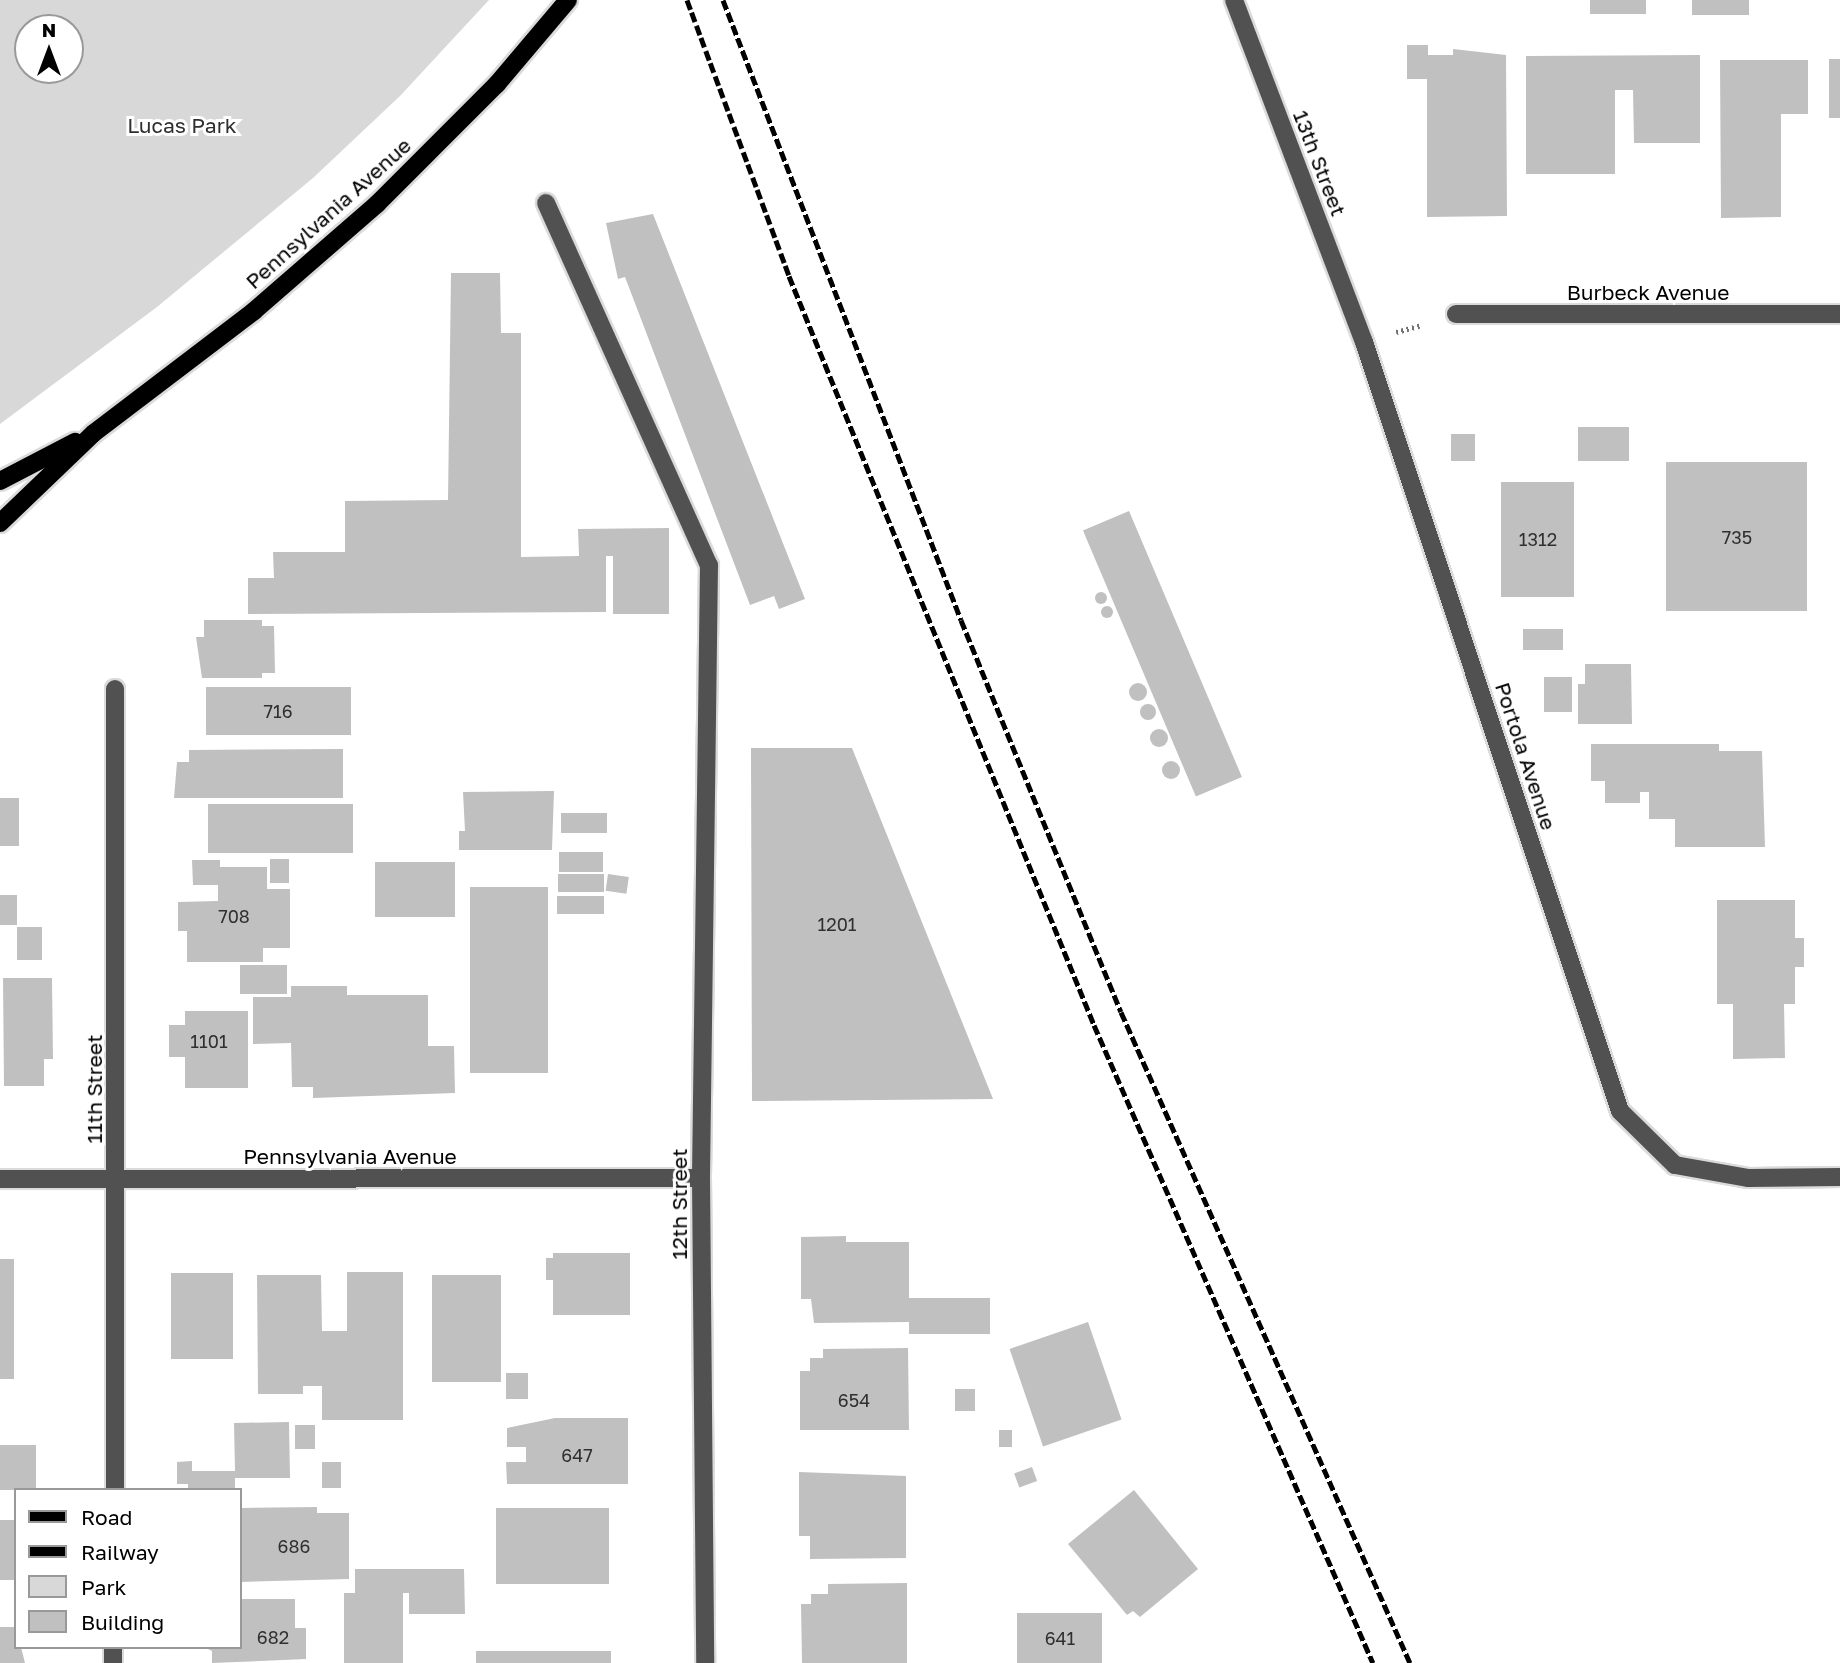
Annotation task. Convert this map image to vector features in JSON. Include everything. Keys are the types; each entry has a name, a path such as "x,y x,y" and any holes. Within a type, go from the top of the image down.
{"main road":[{"name":"Pennsylvania Avenue","path":"0,523 94,433 254,311 377,204 497,84 568,0"},
{"name":"Pennsylvania Avenue","path":"0,481 94,433"}],"street":[{"name":"13th Street","path":"1234,0 1364,342"},
{"name":"12th Street","path":"546,203 709,565 710,745 701,1178 705,1663"},
{"name":"Burbeck Avenue","path":"1456,314 1840,314"},
{"name":"Portola Avenue","path":"1364,342 1620,1111 1675,1165 1749,1178 1840,1177"},
{"name":"11th Street","path":"115,689 115,1488"},
{"name":"Pennsylvania Avenue","path":"0,1179 701,1178"}],"path":[{"path":"1364,342 1456,314"}],"green space":[{"name":"Lucas Park","path":"0,0 489,0 400,96 313,178 157,307 0,424"}],"building":[{"path":"1590,0 1646,0 1646,14 1590,14"},
{"path":"1692,0 1749,0 1749,15 1692,15"},
{"path":"1407,45 1428,45 1428,55 1453,55 1453,49 1506,55 1507,216 1427,217 1427,79 1407,79"},
{"path":"1700,55 1700,143 1634,143 1633,90 1615,90 1615,174 1526,174 1526,56"},
{"path":"1829,59 1840,59 1840,118 1829,118"},
{"path":"1720,60 1808,60 1808,114 1781,114 1781,217 1721,218"},
{"path":"653,214 805,599 779,609 774,596 750,605 625,277 618,279 606,223"},
{"path":"451,273 500,273 501,333 521,333 521,557 579,556 578,529 669,528 669,614 613,614 613,556 606,556 606,612 248,614 248,578 274,578 273,552 345,552 345,501 448,500"},
{"path":"1578,427 1629,427 1629,461 1578,461"},
{"path":"1451,434 1475,434 1475,461 1451,461"},
{"path":"1666,462 1807,462 1807,611 1666,611"},
{"path":"1501,482 1574,482 1574,597 1501,597"},
{"path":"1129,511 1242,777 1196,797 1083,531"},
{"path":"1101,592 1107,598 1101,604 1095,598"},
{"path":"1107,606 1113,612 1107,618 1101,612"},
{"path":"204,620 262,620 262,626 274,626 275,673 262,673 262,678 202,678 196,637 204,637"},
{"path":"1523,629 1563,629 1563,650 1523,650"},
{"path":"1585,664 1631,664 1632,724 1578,724 1578,684 1585,684"},
{"path":"1544,677 1572,677 1572,712 1544,712"},
{"path":"1138,683 1144,686 1147,692 1144,698 1138,701 1132,698 1129,692 1132,686"},
{"path":"206,687 351,687 351,735 206,735"},
{"path":"1148,704 1154,706 1154,718 1148,720 1142,718 1140,712 1142,706"},
{"path":"1159,729 1165,732 1168,738 1165,744 1159,747 1153,744 1150,738 1153,732"},
{"path":"1591,744 1719,744 1719,751 1762,751 1765,847 1675,847 1675,819 1649,819 1649,792 1640,792 1640,803 1605,803 1605,781 1591,781"},
{"path":"751,748 852,748 993,1099 752,1101"},
{"path":"343,749 343,798 174,798 177,762 189,762 189,750"},
{"path":"1167,761 1175,761 1180,770 1178,777 1167,779 1162,774 1162,766"},
{"path":"554,791 552,850 459,850 459,831 465,831 463,792"},
{"path":"0,798 19,798 19,846 0,846"},
{"path":"208,804 353,804 353,853 208,853"},
{"path":"561,813 607,813 607,833 561,833"},
{"path":"559,852 603,852 603,872 559,872"},
{"path":"270,859 289,859 289,883 270,883"},
{"path":"192,860 220,860 220,867 267,867 267,889 290,889 290,948 263,948 263,962 187,962 187,931 178,931 178,902 218,901 218,885 193,885"},
{"path":"375,862 455,862 455,917 375,917"},
{"path":"558,874 604,874 604,892 558,892"},
{"path":"608,874 629,877 626,894 606,891"},
{"path":"470,887 548,887 548,1073 470,1073"},
{"path":"0,895 17,895 17,925 0,925"},
{"path":"557,896 604,896 604,914 557,914"},
{"path":"1717,900 1795,900 1795,938 1804,938 1804,967 1795,967 1795,1004 1784,1004 1785,1058 1733,1059 1733,1004 1717,1004"},
{"path":"17,927 42,927 42,960 17,960"},
{"path":"240,965 287,965 287,994 240,994"},
{"path":"3,978 52,978 53,1059 44,1059 44,1086 4,1086"},
{"path":"291,986 347,986 347,995 428,995 428,1046 454,1046 455,1093 313,1098 313,1087 292,1087 291,1043 253,1044 253,997 291,997"},
{"path":"185,1011 248,1011 248,1088 185,1088 185,1057 169,1057 169,1025 185,1025"},
{"path":"846,1236 846,1242 909,1242 909,1298 990,1298 990,1334 909,1334 909,1322 814,1323 811,1299 801,1299 801,1237"},
{"path":"553,1253 630,1253 630,1315 553,1315 553,1280 546,1280 546,1258 553,1258"},
{"path":"0,1259 14,1259 14,1379 0,1379"},
{"path":"347,1272 403,1272 403,1420 322,1420 322,1386 303,1386 303,1394 258,1394 257,1275 321,1275 322,1331 347,1331"},
{"path":"171,1273 233,1273 233,1359 171,1359"},
{"path":"432,1275 501,1275 501,1382 432,1382"},
{"path":"1088,1322 1122,1419 1043,1446 1010,1349"},
{"path":"908,1348 909,1430 800,1430 800,1371 810,1371 810,1358 823,1358 823,1349"},
{"path":"506,1373 528,1373 528,1399 506,1399"},
{"path":"955,1389 975,1389 975,1411 955,1411"},
{"path":"555,1418 628,1418 628,1484 507,1484 506,1462 526,1462 526,1447 507,1447 507,1428"},
{"path":"289,1422 290,1478 235,1478 235,1488 188,1488 188,1484 177,1484 177,1462 192,1461 192,1471 235,1471 234,1423"},
{"path":"295,1425 315,1425 315,1449 295,1449"},
{"path":"999,1430 1012,1430 1012,1447 999,1447"},
{"path":"0,1445 36,1445 36,1488 0,1490"},
{"path":"322,1462 341,1462 341,1488 322,1488"},
{"path":"1032,1467 1037,1481 1019,1488 1014,1473"},
{"path":"799,1472 906,1476 906,1558 810,1559 810,1536 799,1536"},
{"path":"1134,1490 1198,1569 1140,1617 1133,1611 1127,1615 1068,1544"},
{"path":"317,1507 317,1513 349,1513 349,1579 242,1582 242,1508"},
{"path":"496,1508 609,1508 609,1584 496,1584"},
{"path":"0,1520 14,1520 14,1580 0,1580"},
{"path":"355,1569 464,1569 465,1614 409,1614 409,1593 403,1593 403,1663 344,1663 344,1593 355,1593"},
{"path":"907,1583 907,1663 802,1663 801,1604 811,1604 811,1594 828,1594 828,1584"},
{"path":"242,1599 295,1599 295,1628 306,1628 306,1659 212,1663 212,1651 208,1649 242,1649"},
{"path":"1017,1613 1102,1613 1102,1663 1017,1663"},
{"path":"0,1627 14,1627 14,1649 22,1649 25,1663 0,1663"},
{"path":"476,1651 611,1651 611,1663 476,1663"}],"railway":[{"path":"687,0 789,276 1094,1025 1373,1663"},
{"path":"723,0 961,620 1121,1012 1410,1663"}]}
